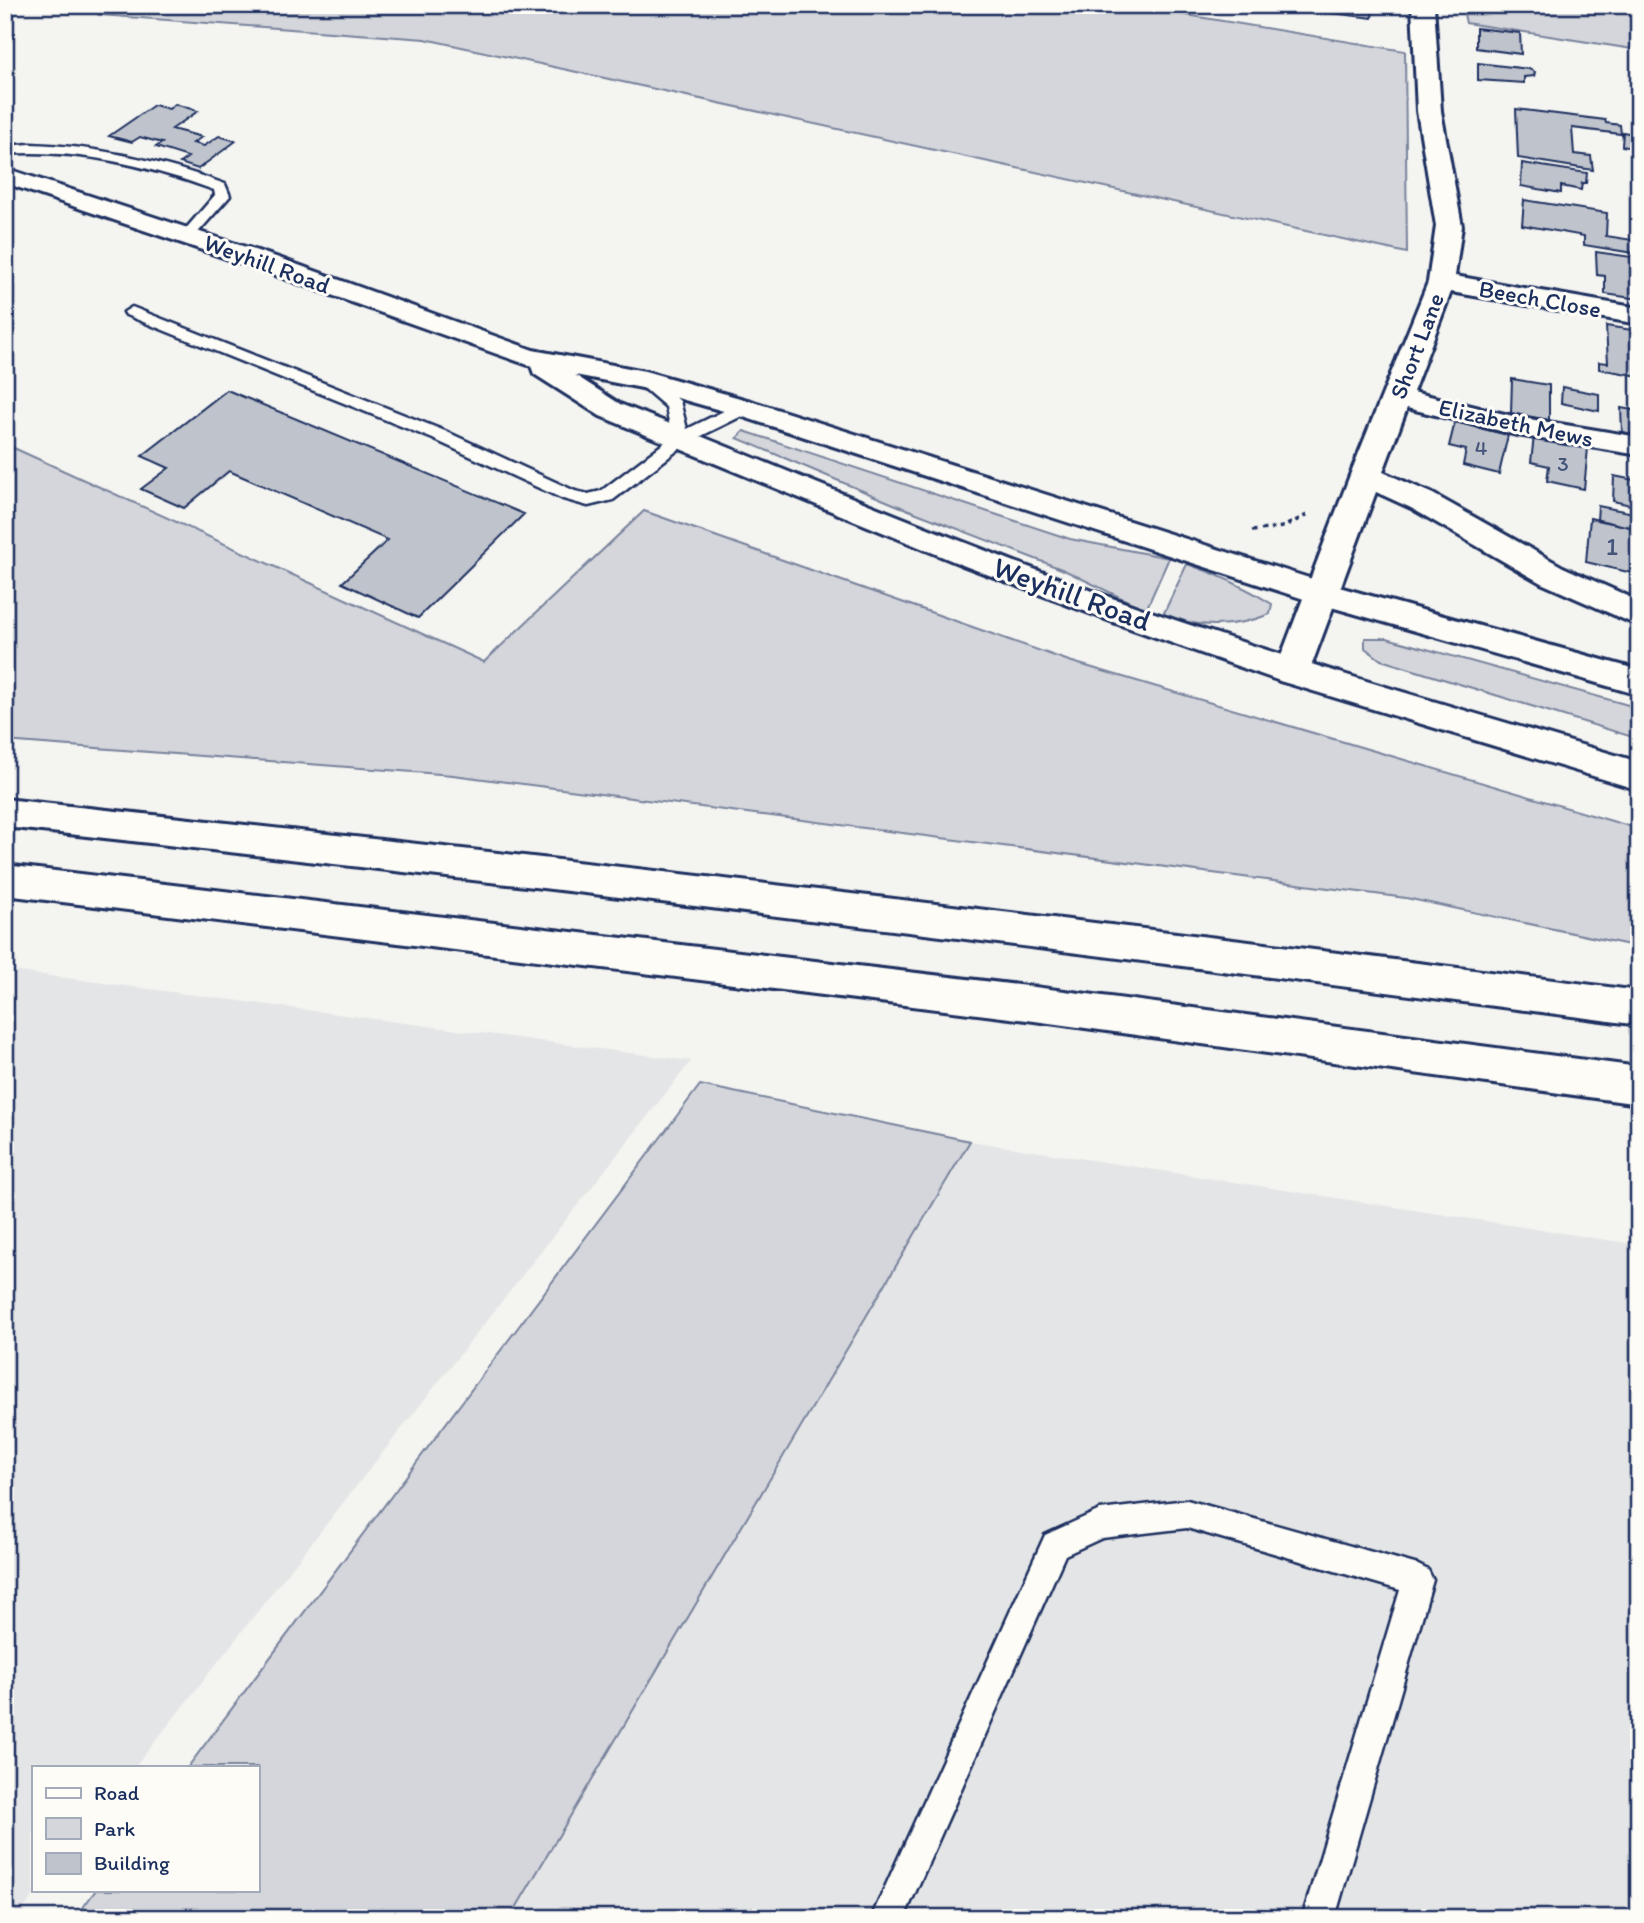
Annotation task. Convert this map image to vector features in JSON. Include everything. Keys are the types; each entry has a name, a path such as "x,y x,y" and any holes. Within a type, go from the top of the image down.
{"main road":[{"name":"Short Lane","path":"1292,672 1441,282 1449,226 1429,111 1423,5"},
{"name":"Weyhill Road","path":"5,175 188,235 527,357 645,380 744,408 1321,593 1639,682"},
{"name":"Beech Close","path":"1441,282 1639,316"},
{"name":"Weyhill Road","path":"527,357 610,410 989,563 1132,617 1292,672 1639,776"},
{"name":"Elizabeth Mews","path":"1398,397 1517,426 1635,446"},
{"path":"1366,475 1422,501 1552,575 1639,614"},
{"path":"5,813 542,870 1097,937 1639,1008"},
{"path":"5,880 731,964 1388,1050 1639,1086"}],"lane":[{"path":"5,150 50,148 92,152 201,179 220,187 223,196 188,235"},
{"path":"132,312 439,435 569,495 588,500 607,496 681,439 744,408"},
{"path":"645,380 674,405 681,439"},
{"path":"887,1918 1055,1545 1100,1524 1187,1514 1418,1580 1318,1918"}],"shaded area":[{"path":"5,970 691,1061 136,1766 32,1766 32,1892 36,1892 16,1918 5,1918"},
{"path":"970,1141 1639,1245 1639,1918 510,1918"}],"green space":[{"path":"108,5 1126,5 1405,51 1407,253 425,39 99,15"},
{"path":"1462,5 1639,5 1639,50 1466,23"},
{"path":"744,431 1070,539 1169,558 1146,610 1064,570 896,505 737,438"},
{"path":"5,444 484,662 644,511 1069,661 1639,829 1639,947 1406,898 453,775 5,741"},
{"path":"1187,564 1220,577 1272,604 1270,614 1243,622 1216,625 1189,623 1163,615"},
{"path":"1365,638 1387,638 1639,708 1639,739 1381,660 1365,648"},
{"path":"700,1085 970,1141 510,1918 75,1918 94,1892 259,1892 259,1766 189,1766"}],"building":[{"path":"1332,5 1374,5 1372,18 1331,13"},
{"path":"1476,28 1520,33 1521,54 1476,48"},
{"path":"1478,63 1535,72 1534,76 1524,77 1524,83 1478,80"},
{"path":"175,104 198,111 172,129 202,137 193,143 204,146 219,136 236,141 198,169 180,163 188,157 156,147 162,143 140,137 132,142 109,136 154,105 169,109"},
{"path":"1516,109 1605,120 1606,123 1620,125 1621,134 1572,128 1574,154 1591,156 1593,170 1518,158"},
{"path":"1623,132 1639,135 1639,149 1622,146"},
{"path":"1522,163 1587,173 1586,183 1582,183 1581,190 1561,186 1561,193 1521,186"},
{"path":"1524,200 1607,213 1606,236 1639,241 1639,254 1584,245 1584,236 1522,225"},
{"path":"1596,252 1639,258 1639,299 1605,294 1605,276 1597,275"},
{"path":"1606,326 1639,331 1639,376 1599,369 1599,362 1608,363"},
{"path":"1512,379 1549,385 1549,420 1511,413"},
{"path":"1562,387 1599,394 1599,411 1561,403"},
{"path":"227,390 524,514 418,618 342,583 388,540 229,471 184,508 141,489 169,468 142,456"},
{"path":"1621,408 1639,411 1639,435 1622,432"},
{"path":"1455,422 1508,435 1499,474 1463,465 1466,450 1449,446"},
{"path":"1534,436 1588,448 1584,489 1547,481 1549,466 1531,462"},
{"path":"1614,476 1639,481 1639,507 1613,501"},
{"path":"1598,506 1639,514 1639,529 1597,520"},
{"path":"1590,518 1639,529 1636,574 1586,562"}]}
